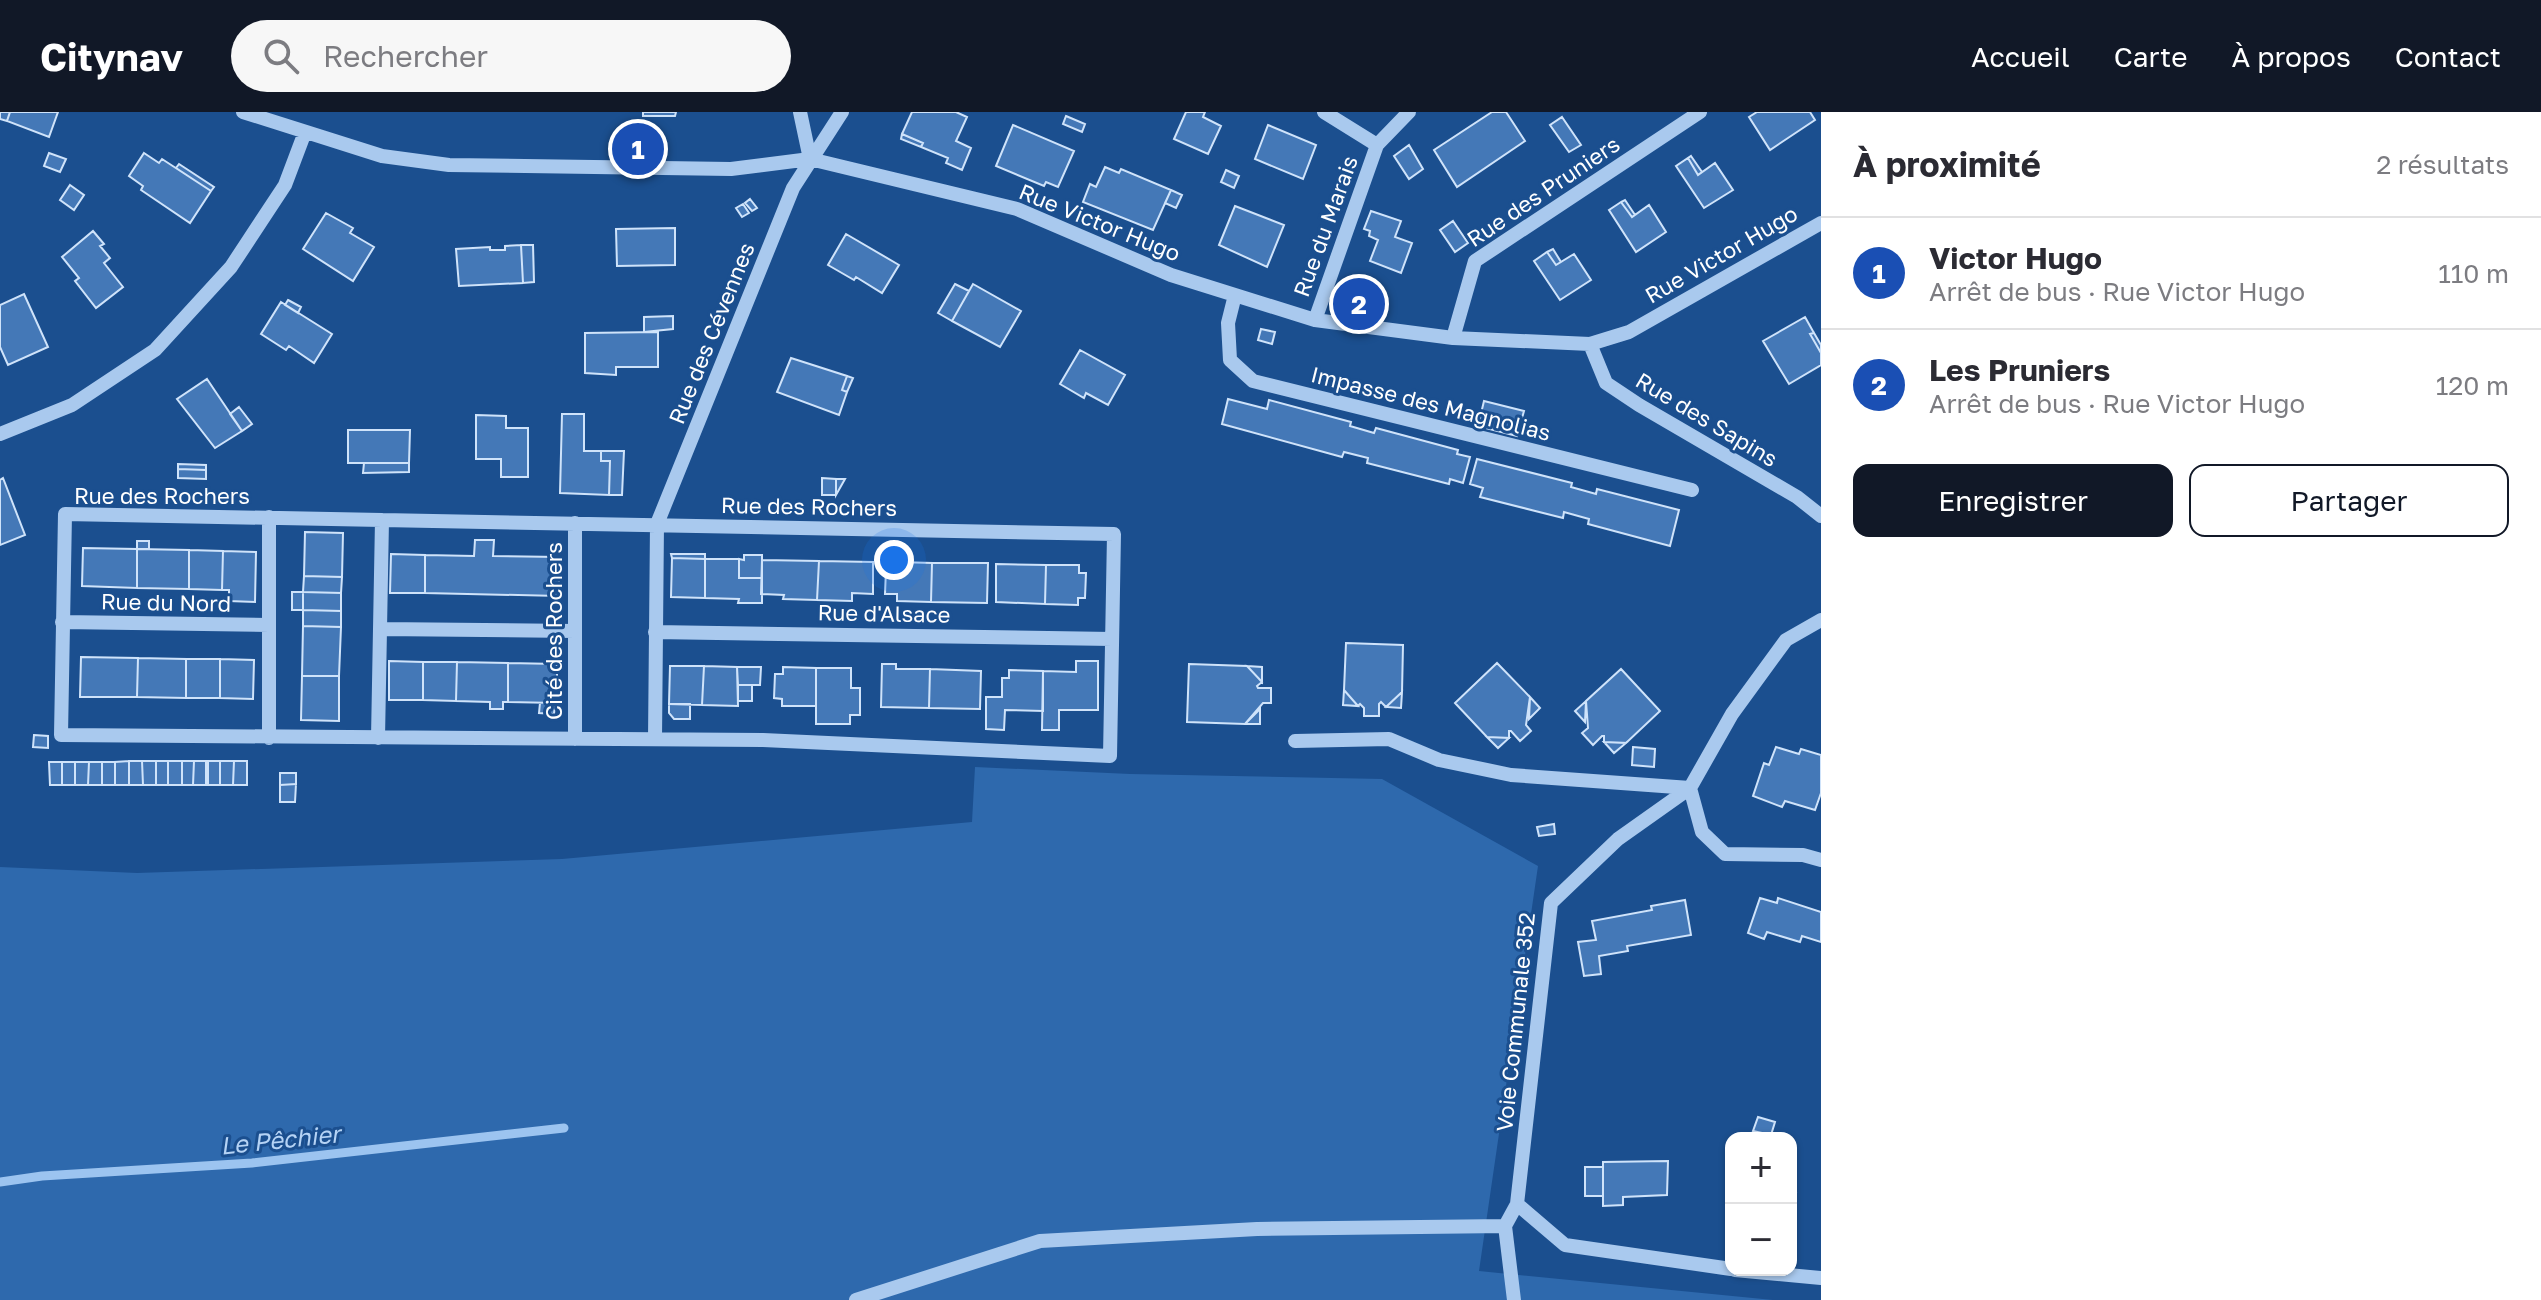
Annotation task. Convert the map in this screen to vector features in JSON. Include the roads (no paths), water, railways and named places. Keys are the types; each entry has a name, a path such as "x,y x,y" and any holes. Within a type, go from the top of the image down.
{"street":[{"name":"Rue Victor Hugo","path":"243,112 382,156 449,165 731,169 810,159 1017,209 1171,275 1315,320 1453,338 1590,344 1629,332 1821,223"},
{"path":"800,112 810,159"},
{"name":"Rue des Cévennes","path":"657,524 793,188 842,112"},
{"path":"1324,112 1377,145"},
{"name":"Rue du Marais","path":"1315,320 1377,145 1409,112"},
{"name":"Rue des Pruniers","path":"1453,338 1475,261 1700,112"},
{"path":"0,434 72,405 155,350 231,267 285,185 305,132"},
{"name":"Impasse des Magnolias","path":"1235,295 1228,323 1230,360 1253,381 1692,490"},
{"name":"Rue des Sapins","path":"1590,344 1606,383 1797,497 1821,516"},
{"name":"Rue des Rochers","path":"65,514 575,523 1114,534 1110,756 763,740 61,735 65,514"},
{"path":"269,517 269,738"},
{"path":"378,738 382,520"},
{"name":"Cité des Rochers","path":"575,523 575,739"},
{"path":"655,739 657,524"},
{"name":"Voie Communale 352","path":"1505,1226 1517,1204 1551,903 1618,839 1690,788 1732,714 1786,640 1821,620"},
{"name":"Rue du Nord","path":"62,622 269,625"},
{"path":"380,629 575,631"},
{"name":"Rue d'Alsace","path":"655,632 1112,639"},
{"path":"1295,741 1389,739 1439,760 1511,775 1690,788 1702,832 1725,854 1803,855 1821,860"},
{"path":"1517,1204 1565,1245 1725,1269"},
{"path":"856,1300 1040,1241 1257,1229 1505,1226 1514,1300"},
{"path":"1797,1276 1821,1278"}],"waterway":[{"name":"Le Pêchier","path":"0,1182 42,1176 252,1163 564,1128"}],"place":[{"name":"Victor Hugo","path":"638,149"},
{"name":"Les Pruniers","path":"1359,304"}]}
